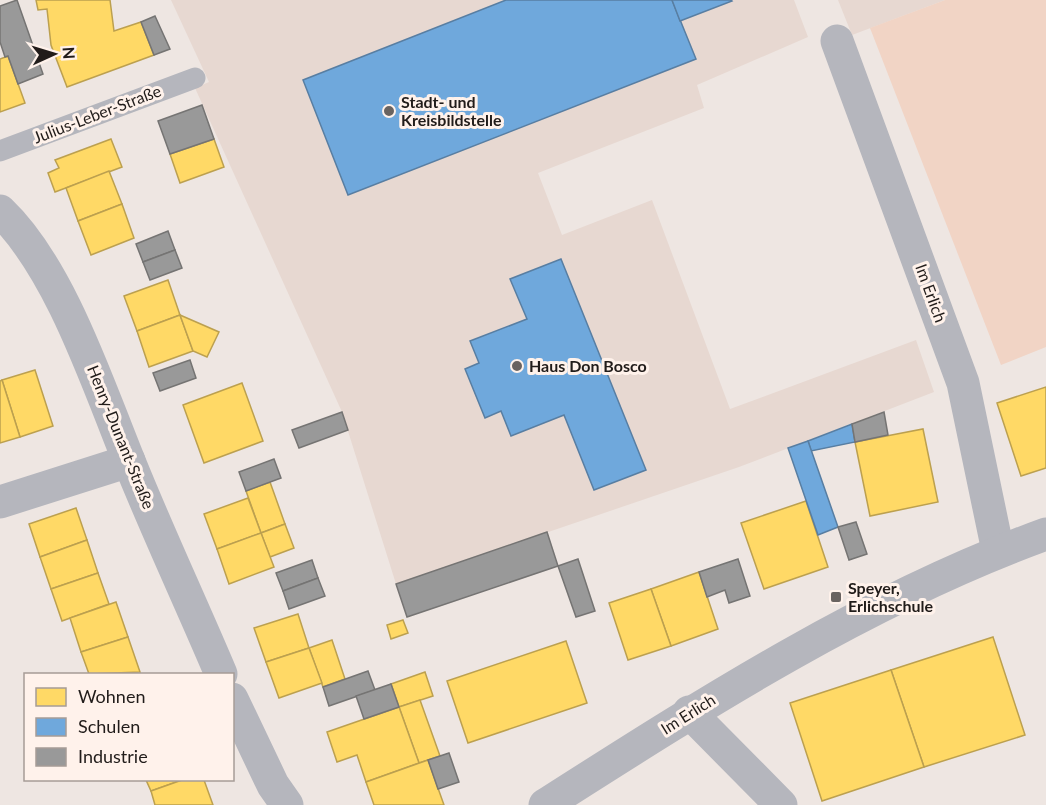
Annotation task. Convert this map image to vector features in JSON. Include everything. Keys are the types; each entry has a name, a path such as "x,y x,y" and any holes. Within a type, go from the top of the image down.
{"street":[{"name":"Im Erlich","path":"837,41 963,383 998,551"},
{"name":"Henry-Dunant-Straße","path":"0,211 12,222 46,272 88,356 129,461 221,673"},
{"path":"0,502 129,461"},
{"name":"Im Erlich","path":"545,805 689,712 764,668 998,551 1046,534"},
{"path":"234,703 273,785 287,805"},
{"path":"689,712 781,805"}],"lane":[{"name":"Julius-Leber-Straße","path":"0,151 195,78"}],"shaded area":[{"path":"171,0 794,0 808,37 697,85 704,108 538,173 562,235 652,200 730,409 916,340 934,392 739,467 396,584 342,412 195,88 209,82"},
{"path":"838,0 945,0 852,35"},
{"path":"945,0 1046,0 1046,347 1001,365 870,28"}],"building: Wohnen":[{"path":"36,0 110,0 114,31 141,22 154,55 67,87 51,45 47,9 38,10"},
{"path":"8,56 25,103 0,112 0,59"},
{"path":"111,139 122,167 55,192 48,173 59,168 55,160"},
{"path":"214,139 224,167 180,183 170,154"},
{"path":"109,171 122,204 78,221 66,188"},
{"path":"122,204 134,238 91,255 78,221"},
{"path":"168,280 180,315 137,331 124,296"},
{"path":"180,315 193,351 149,367 137,331"},
{"path":"180,315 219,332 207,357 193,351"},
{"path":"35,370 53,426 20,437 2,380"},
{"path":"2,380 20,437 0,443 0,381"},
{"path":"242,383 263,441 204,463 183,405"},
{"path":"1046,387 1046,468 1021,476 997,403"},
{"path":"923,429 938,502 870,516 855,442"},
{"path":"270,482 285,524 261,533 246,491"},
{"path":"248,498 261,533 217,549 204,514"},
{"path":"806,501 828,567 764,589 741,523"},
{"path":"76,508 87,540 40,557 29,524"},
{"path":"285,524 294,548 270,557 261,533"},
{"path":"261,533 274,567 229,584 217,549"},
{"path":"87,540 98,573 51,589 40,557"},
{"path":"699,572 718,629 671,646 651,589"},
{"path":"98,573 109,604 62,621 51,589"},
{"path":"651,589 671,646 628,660 609,603"},
{"path":"116,602 128,637 81,652 70,618"},
{"path":"298,614 309,648 266,662 254,628"},
{"path":"403,620 408,633 391,639 387,625"},
{"path":"128,637 140,672 89,673 81,652"},
{"path":"993,637 1025,735 924,767 891,670"},
{"path":"332,640 345,679 323,687 309,648"},
{"path":"566,641 587,703 468,743 447,681"},
{"path":"309,648 322,683 279,698 266,662"},
{"path":"891,670 924,767 822,801 790,703"},
{"path":"425,672 433,696 399,707 391,684"},
{"path":"420,700 440,756 419,763 399,707"},
{"path":"399,707 419,763 366,782 357,755 337,762 327,732"},
{"path":"428,760 444,805 374,805 366,782"},
{"path":"146,781 179,781 151,791"},
{"path":"179,781 204,781 213,805 155,805 151,791"}],"building: Schulen":[{"path":"506,0 672,0 696,59 348,195 303,80"},
{"path":"672,0 731,0 732,1 680,21"},
{"path":"561,259 646,470 594,490 564,415 511,436 501,411 485,418 465,369 479,363 470,341 527,319 510,279"},
{"path":"852,424 855,442 811,451 808,441"},
{"path":"808,441 838,527 818,535 788,448"}],"building: Industrie":[{"path":"17,0 43,74 18,84 8,56 5,57 0,42 0,6"},
{"path":"155,16 170,49 154,55 141,22"},
{"path":"202,105 214,139 170,154 158,121"},
{"path":"168,231 175,250 143,262 136,244"},
{"path":"175,250 182,268 150,280 143,262"},
{"path":"190,360 196,378 160,391 153,373"},
{"path":"342,412 348,430 299,448 292,430"},
{"path":"884,412 888,435 855,442 852,424"},
{"path":"274,459 281,478 246,491 239,472"},
{"path":"856,522 867,554 849,560 838,527"},
{"path":"547,532 558,566 407,617 396,584"},
{"path":"578,559 595,611 576,617 558,566"},
{"path":"738,559 750,596 729,603 725,590 707,597 699,572"},
{"path":"312,560 318,578 283,591 276,573"},
{"path":"318,578 325,596 289,609 283,591"},
{"path":"368,671 375,690 329,706 323,687"},
{"path":"391,684 399,707 364,719 356,696"},
{"path":"449,753 459,782 438,789 428,760"}],"place":[{"name":"Stadt- und Kreisbildstelle","path":"389,111"},
{"name":"Haus Don Bosco","path":"517,366"},
{"name":"Speyer, Erlichschule","path":"836,597"}]}
